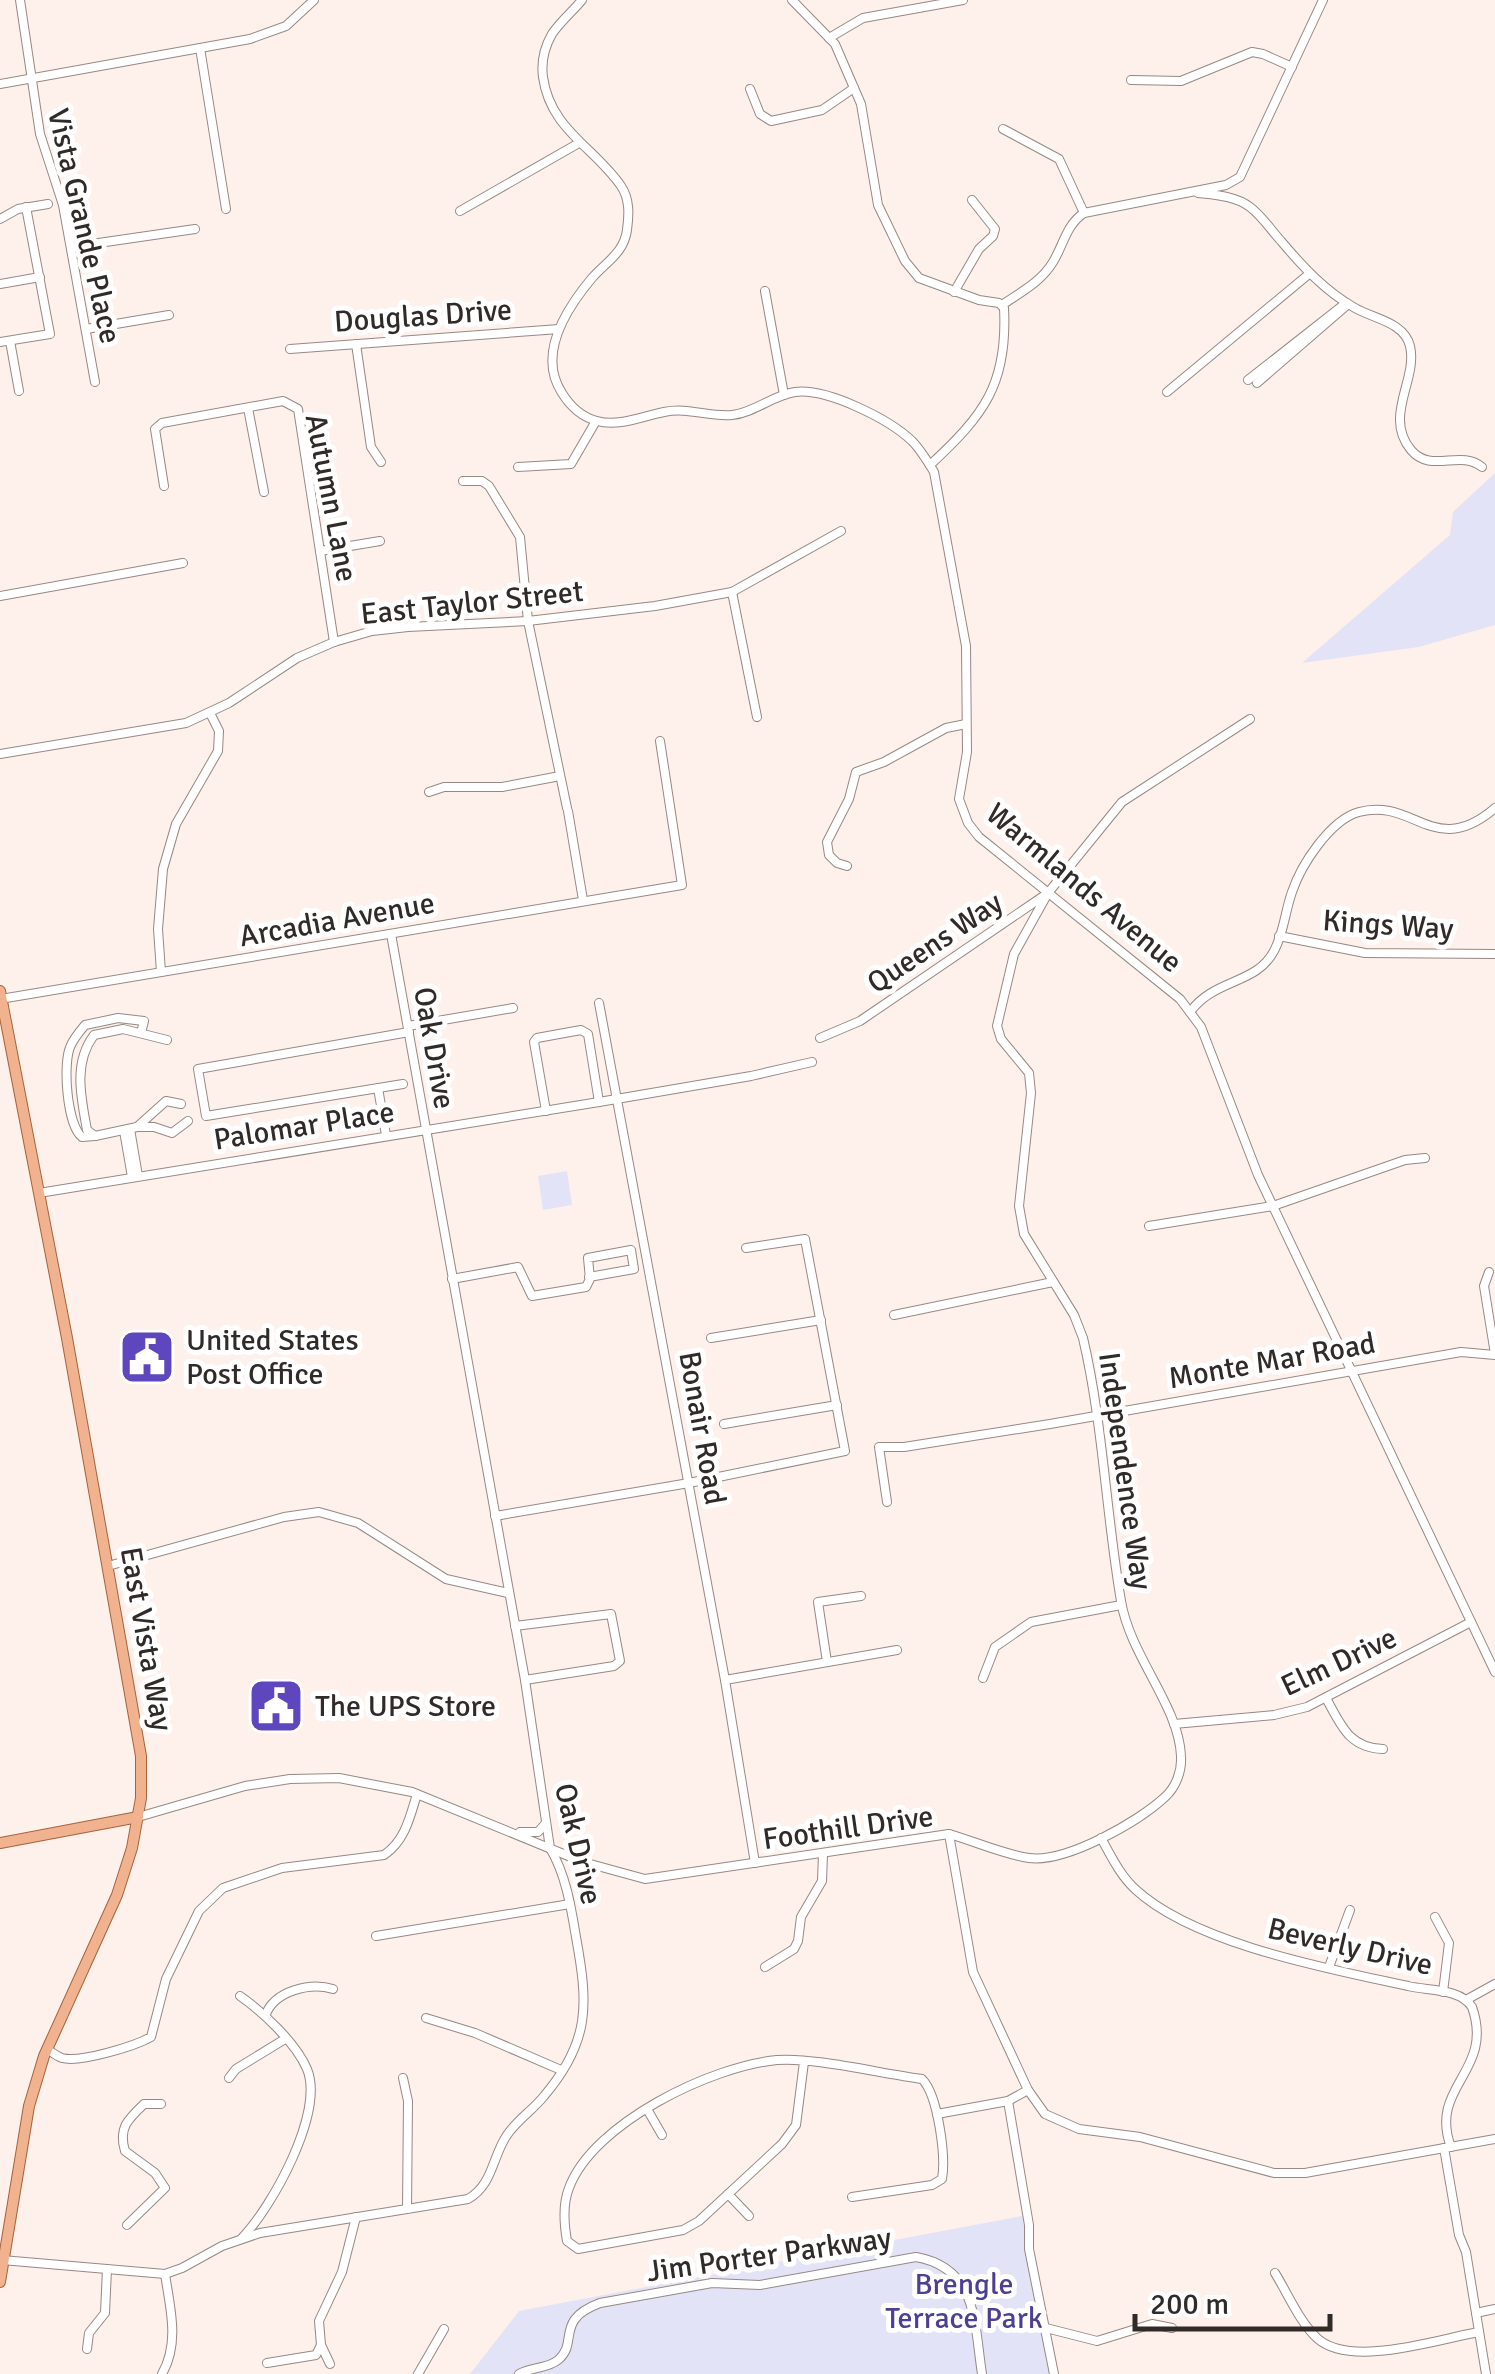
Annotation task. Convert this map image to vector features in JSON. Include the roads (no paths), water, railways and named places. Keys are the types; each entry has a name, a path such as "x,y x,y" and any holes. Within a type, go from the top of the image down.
{"main road":[{"name":"East Vista Way","path":"0,996 140,1738 138,1817 117,1895 47,2049 28,2106 0,2282"},
{"path":"0,1843 138,1817"}],"street":[{"name":"Vista Grande Place","path":"20,0 29,79 40,134 56,178 95,382"},
{"path":"0,84 250,40 278,30 314,0"},
{"path":"582,0 554,32 542,59 549,104 579,143 621,186 628,203 627,236 613,259 586,286 559,329 551,358 555,382 571,407 596,421 620,422 682,410 732,415 784,394 814,391 852,405 911,440 930,465 969,428 996,383 1007,336 1002,304"},
{"path":"792,0 829,38 862,104 878,205 905,261 919,278 1002,304 1038,281 1053,261 1068,228 1084,213 1226,184 1240,177 1323,0"},
{"path":"829,38 863,18 963,0"},
{"path":"200,48 226,209"},
{"path":"1131,80 1182,82 1252,52 1292,67"},
{"path":"750,90 760,114 771,121 822,110 854,88"},
{"path":"1003,128 1058,159 1084,213"},
{"path":"460,211 579,143"},
{"path":"1189,191 1232,198 1248,206 1309,274 1346,303 1392,324 1406,336 1411,358 1400,426 1404,441 1414,454 1432,462 1466,458 1482,467"},
{"path":"954,292 995,229 972,200"},
{"path":"0,219 26,207 48,204"},
{"path":"18,392 5,342 50,334 26,207"},
{"path":"71,247 194,229"},
{"path":"1166,392 1309,274"},
{"path":"0,284 40,277"},
{"path":"766,291 784,394"},
{"path":"1252,381 1346,303"},
{"path":"86,329 169,315"},
{"name":"Douglas Drive","path":"290,349 559,329"},
{"path":"356,344 371,447 381,462"},
{"name":"Autumn Lane","path":"164,486 155,430 162,423 283,402 298,409 334,642"},
{"path":"248,408 264,492"},
{"path":"518,466 571,464 596,421"},
{"name":"Warmlands Avenue","path":"930,465 966,646 967,752 959,799 967,822 980,837 1180,998 1201,1028 1273,1206 1495,1672"},
{"path":"464,481 482,481 489,486 520,537 528,621 584,900"},
{"name":"East Taylor Street","path":"0,754 186,722 210,713 297,658 334,642 408,626 528,621 655,606 732,592 841,531"},
{"path":"320,551 380,541"},
{"path":"0,596 183,562"},
{"path":"732,592 758,717"},
{"path":"160,972 158,929 163,869 176,824 218,751 219,730 210,713"},
{"name":"Queens Way","path":"820,1038 860,1022 1048,893 1122,802 1250,719"},
{"path":"847,866 837,864 829,855 828,842 849,799 856,772 884,762 946,728 966,724"},
{"name":"Arcadia Avenue","path":"0,996 682,885 660,741"},
{"path":"429,792 444,787 502,786 560,776"},
{"path":"1190,1012 1215,988 1258,969 1275,949 1292,890 1335,826 1350,816 1378,809 1446,830 1470,824 1495,808"},
{"name":"Independence Way","path":"1048,893 1014,954 997,1026 1001,1039 1030,1073 1032,1092 1019,1206 1024,1234 1074,1315 1082,1338 1121,1605 1137,1654 1174,1724"},
{"name":"Oak Drive","path":"2,2260 165,2274 242,2238 468,2198 480,2192 506,2137 548,2091 581,2030 586,2005 570,1904 559,1863 550,1848 525,1680 390,934"},
{"name":"Kings Way","path":"1279,936 1364,952 1495,954"},
{"name":"Bonair Road","path":"599,1002 725,1680 755,1863"},
{"path":"403,1084 206,1116 198,1069 513,1008"},
{"path":"167,1040 141,1033 144,1021 128,1018 87,1024 70,1046 67,1087 74,1128 82,1137 154,1127 172,1133 188,1122"},
{"path":"546,1110 534,1042 537,1038 581,1030 588,1034 599,1102"},
{"name":"Palomar Place","path":"39,1193 617,1099 812,1062"},
{"path":"378,1088 386,1135"},
{"path":"130,1129 166,1102 182,1104"},
{"path":"130,1129 135,1177"},
{"path":"1150,1226 1273,1206 1405,1160 1426,1158"},
{"path":"496,1516 845,1451 805,1239 746,1248"},
{"path":"452,1280 518,1267 532,1296 586,1287 588,1258 631,1250 634,1269 589,1277"},
{"path":"1490,1272 1484,1286 1495,1355"},
{"path":"894,1315 1053,1282"},
{"path":"711,1338 821,1320"},
{"name":"Monte Mar Road","path":"887,1502 879,1447 904,1447 1461,1352 1495,1355"},
{"path":"724,1424 836,1405"},
{"path":"108,1566 319,1512 358,1522 446,1578 508,1593"},
{"path":"827,1662 818,1602 861,1596"},
{"path":"983,1678 996,1647 1031,1622 1121,1605"},
{"path":"515,1626 611,1614 620,1661 614,1666 525,1680"},
{"name":"Elm Drive","path":"1174,1724 1285,1713 1326,1698 1471,1622"},
{"path":"725,1680 896,1650"},
{"path":"1326,1698 1347,1736 1365,1748 1383,1749"},
{"path":"949,1834 1029,1858 1067,1854 1102,1838 1164,1798 1178,1778 1182,1758 1174,1724"},
{"name":"Foothill Drive","path":"138,1817 222,1791 290,1778 338,1778 384,1784 418,1794 634,1878 662,1878 949,1834 973,1972 1028,2090 1045,2114 1064,2124 1140,2137 1274,2173 1305,2173 1495,2139"},
{"path":"47,2049 62,2058 81,2058 139,2044 152,2037 166,1979 199,1910 223,1888 282,1868 384,1855 395,1848 405,1831 418,1794"},
{"path":"511,1831 532,1834 546,1823"},
{"name":"Beverly Drive","path":"1102,1838 1120,1873 1137,1891 1190,1926 1328,1967 1466,2000 1480,2024 1485,2050 1482,2063 1448,2108 1447,2147 1486,2374"},
{"path":"765,1967 794,1949 801,1917 822,1881 823,1854"},
{"path":"376,1936 570,1904"},
{"path":"1328,1967 1350,1910"},
{"path":"1435,1918 1449,1944 1443,1992"},
{"path":"1466,2000 1495,1984"},
{"path":"266,2014 270,2006 300,1988 333,1988"},
{"path":"240,1996 266,2014 309,2072 311,2086 294,2156 266,2211 242,2238"},
{"path":"426,2018 561,2070"},
{"path":"229,2078 236,2068 285,2040"},
{"path":"804,2062 796,2125 782,2144 699,2221 683,2230 578,2250 567,2240 567,2192 575,2174 598,2146 646,2109 752,2064 804,2062 922,2079 929,2086 937,2114 942,2179 852,2198"},
{"path":"403,2078 408,2101 407,2209"},
{"path":"937,2114 1008,2101 1028,2090"},
{"path":"1008,2101 1029,2225 1029,2249 1054,2374"},
{"path":"127,2224 165,2188 164,2181 125,2151 122,2131 144,2104 161,2104"},
{"path":"646,2109 662,2135"},
{"path":"728,2194 748,2216"},
{"path":"330,2364 321,2344 319,2320 342,2272 356,2217"},
{"name":"Jim Porter Parkway","path":"518,2374 556,2362 563,2355 574,2319 586,2308 600,2303 712,2283 760,2285 916,2258 933,2260 962,2281 969,2296 982,2374"},
{"path":"87,2349 89,2333 105,2313 107,2269"},
{"path":"1275,2273 1311,2332 1332,2348 1366,2352 1479,2332"},
{"path":"165,2274 174,2336 164,2371 178,2374"},
{"path":"1476,2313 1495,2309"},
{"path":"1046,2328 1098,2342 1152,2324 1172,2328"},
{"path":"418,2374 444,2329"},
{"path":"267,2363 316,2355 321,2344"}],"place":[{"name":"United States Post Office","path":"147,1357"},
{"name":"The UPS Store","path":"276,1706"}],"park label":[{"name":"Brengle Terrace Park","path":"964,2301"}]}
